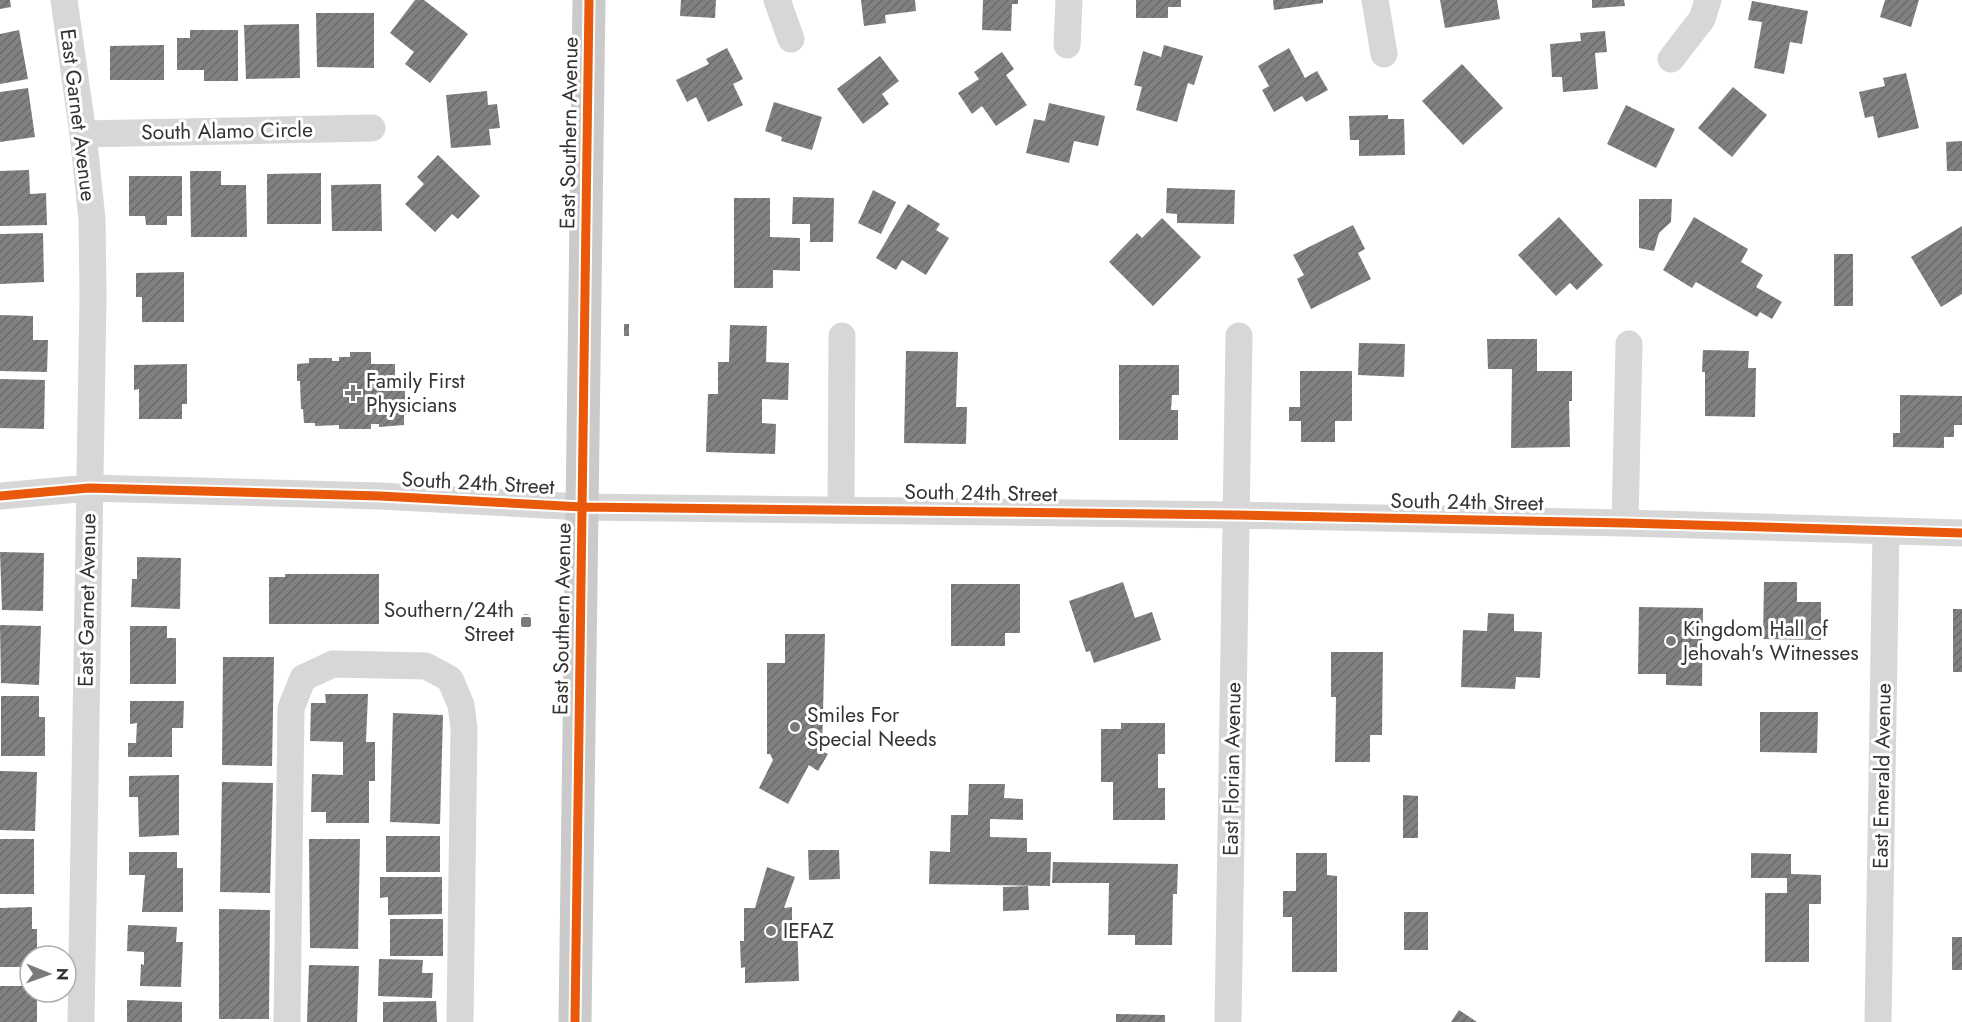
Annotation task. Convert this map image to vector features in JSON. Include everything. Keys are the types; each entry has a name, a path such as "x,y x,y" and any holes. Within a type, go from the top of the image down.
{"main road":[{"name":"East Southern Avenue","path":"575,1022 589,0"}],"street":[{"name":"East Garnet Avenue","path":"63,0 83,134 92,219 93,286 81,1022"},
{"path":"777,0 791,39"},
{"path":"1067,45 1069,0"},
{"path":"1375,0 1384,54"},
{"path":"1671,59 1702,19 1708,0"},
{"name":"South Alamo Circle","path":"83,134 372,128"},
{"path":"841,509 842,336"},
{"name":"East Florian Avenue","path":"1228,1022 1239,336"},
{"path":"1625,523 1629,344"},
{"name":"South 24th Street","path":"0,496 89,488 381,496 582,507 1236,515 1962,533"},
{"name":"East Emerald Avenue","path":"1878,1022 1886,531"},
{"path":"287,1022 291,708 303,678 333,664 426,666 450,680 461,705 464,728 460,1022"}],"building":[{"path":"0,0 10,0 11,7 0,9"},
{"path":"415,0 424,0 468,34 430,83 405,64 414,52 390,33"},
{"path":"681,0 716,0 715,18 680,16"},
{"path":"861,0 915,0 916,11 885,15 886,23 864,26"},
{"path":"983,0 1018,0 1018,4 1012,4 1011,31 982,30"},
{"path":"1136,0 1181,0 1181,7 1168,7 1168,18 1136,18"},
{"path":"1273,0 1323,0 1323,3 1274,10"},
{"path":"1440,0 1497,0 1500,19 1445,28"},
{"path":"1592,0 1624,0 1625,6 1592,8"},
{"path":"1885,0 1919,0 1911,27 1880,17"},
{"path":"1752,1 1808,11 1802,44 1790,42 1784,74 1754,68 1762,22 1748,20"},
{"path":"316,13 374,13 374,68 317,67"},
{"path":"299,24 300,78 246,79 244,25"},
{"path":"19,30 28,79 0,84 0,34"},
{"path":"190,30 238,30 238,81 204,81 204,70 177,70 177,38 190,38"},
{"path":"1605,31 1607,52 1595,53 1598,89 1563,92 1562,77 1552,77 1550,44 1581,41 1580,33"},
{"path":"164,45 164,80 110,80 110,46"},
{"path":"1164,45 1203,56 1194,85 1188,83 1177,122 1136,110 1142,87 1134,85 1143,51 1161,57"},
{"path":"727,48 743,79 733,84 743,105 708,122 696,97 687,102 676,80 709,64 706,59"},
{"path":"1289,48 1305,78 1317,71 1328,90 1306,102 1302,96 1274,112 1262,90 1269,86 1258,66"},
{"path":"1002,52 1014,69 1006,75 1027,105 996,126 982,106 972,114 958,93 979,79 974,72"},
{"path":"880,56 899,81 882,94 889,104 863,124 837,89"},
{"path":"1462,64 1503,108 1463,145 1422,101"},
{"path":"1906,73 1919,128 1878,138 1873,116 1865,118 1859,92 1885,86 1883,78"},
{"path":"1733,87 1767,115 1732,157 1698,128"},
{"path":"28,88 35,137 0,142 0,92"},
{"path":"487,91 488,105 497,104 500,128 489,129 491,145 451,148 446,95"},
{"path":"774,102 822,117 812,150 781,141 782,137 765,131"},
{"path":"1049,103 1105,116 1098,146 1074,141 1069,163 1026,153 1034,119 1045,121"},
{"path":"1626,105 1675,129 1656,168 1607,144"},
{"path":"1388,115 1388,119 1404,119 1405,155 1359,156 1359,140 1350,140 1349,116"},
{"path":"1962,141 1962,171 1947,171 1946,142"},
{"path":"438,155 480,196 458,219 452,214 435,232 405,204 424,184 417,177"},
{"path":"29,170 30,194 46,193 47,225 0,226 0,171"},
{"path":"190,171 221,171 221,185 246,185 247,237 191,237"},
{"path":"321,173 321,224 267,224 267,174"},
{"path":"129,176 182,176 182,216 167,216 167,225 146,225 145,216 129,216"},
{"path":"381,184 382,231 332,231 331,185"},
{"path":"1167,188 1235,190 1234,224 1177,223 1177,214 1166,213"},
{"path":"873,190 896,202 881,234 858,223"},
{"path":"793,197 834,198 833,242 810,242 810,224 792,224"},
{"path":"734,198 770,198 770,237 800,238 800,271 773,270 773,288 734,288"},
{"path":"1639,199 1672,199 1671,222 1659,233 1654,251 1639,248"},
{"path":"908,204 940,224 936,230 949,238 926,275 902,260 896,270 876,258"},
{"path":"1559,217 1603,265 1577,290 1570,283 1556,296 1518,255"},
{"path":"1694,217 1748,249 1741,262 1763,275 1756,287 1782,302 1772,319 1760,312 1757,317 1696,282 1692,288 1663,270"},
{"path":"1162,218 1201,257 1153,306 1109,262 1137,233 1142,238"},
{"path":"1353,225 1365,249 1358,253 1371,279 1311,309 1297,279 1304,275 1293,255"},
{"path":"1962,226 1962,294 1941,307 1911,257"},
{"path":"43,233 44,282 0,284 0,234"},
{"path":"1834,254 1853,254 1853,306 1834,306"},
{"path":"184,272 184,322 142,322 142,297 136,297 136,273"},
{"path":"0,315 33,316 33,340 48,340 47,372 0,371"},
{"path":"624,324 629,324 629,336 624,336"},
{"path":"730,325 767,326 766,362 789,363 788,400 762,399 762,423 776,424 775,454 706,452 708,394 718,394 718,362 729,362"},
{"path":"1487,339 1537,339 1537,371 1572,371 1572,401 1569,401 1570,447 1511,448 1512,369 1488,369"},
{"path":"1359,343 1405,344 1404,377 1358,375"},
{"path":"1703,350 1749,351 1748,368 1756,368 1755,417 1705,416"},
{"path":"906,351 958,352 956,407 967,407 966,444 904,443"},
{"name":"Family First Physicians","path":"350,352 371,352 371,364 395,364 395,390 405,389 405,397 407,397 407,415 404,414 404,425 379,427 379,424 371,424 371,429 339,429 339,425 315,426 315,423 304,423 300,381 297,381 297,364 309,363 309,358 332,358 332,361 339,361 339,357 350,357"},
{"path":"187,364 187,404 182,404 182,419 139,419 139,389 134,390 134,365"},
{"path":"1119,365 1179,365 1179,395 1172,395 1171,410 1178,410 1178,440 1119,440"},
{"path":"1300,371 1352,371 1352,421 1335,421 1335,442 1301,442 1301,421 1289,421 1289,407 1300,407"},
{"path":"0,379 45,380 44,429 0,428"},
{"path":"1900,395 1962,396 1962,425 1954,425 1954,437 1944,437 1944,448 1893,447 1893,433 1900,433"},
{"path":"0,552 44,553 43,611 2,610"},
{"path":"137,557 181,558 180,609 131,607 132,579 137,579"},
{"path":"285,574 379,574 379,624 269,624 269,577 285,577"},
{"path":"1123,582 1135,618 1152,612 1161,640 1094,663 1090,651 1086,652 1069,601"},
{"path":"1764,582 1797,582 1797,602 1821,602 1821,640 1763,639"},
{"path":"951,584 1020,584 1020,633 1005,633 1005,646 951,646"},
{"name":"Kingdom Hall of Jehovah's Witnesses","path":"1639,607 1703,608 1702,686 1666,685 1666,674 1638,674"},
{"path":"1953,609 1962,609 1962,672 1953,672"},
{"path":"1488,613 1514,614 1514,631 1542,632 1540,678 1516,677 1515,689 1461,687 1463,630 1487,631"},
{"path":"524,614 530,615 528,628 523,627"},
{"path":"0,625 41,626 39,685 1,683"},
{"path":"130,626 167,626 167,638 176,638 176,684 130,684"},
{"name":"Smiles For Special Needs","path":"785,634 825,634 822,751 828,754 818,771 809,765 788,804 759,788 773,760 770,754 767,754 767,663 785,663"},
{"path":"1331,652 1383,652 1382,735 1370,735 1370,762 1335,762 1336,697 1331,697"},
{"path":"223,657 274,657 272,766 222,765"},
{"path":"325,694 368,694 366,742 375,742 375,781 369,781 369,823 326,823 326,812 311,812 312,774 343,775 343,742 310,741 311,703 326,703"},
{"path":"1,696 39,696 39,717 45,717 45,756 1,756"},
{"path":"130,701 184,701 183,728 172,728 172,757 128,757 128,743 136,743 137,723 130,724"},
{"path":"1760,712 1818,712 1817,753 1760,752"},
{"path":"393,713 443,715 440,824 390,822"},
{"path":"1121,723 1165,723 1165,754 1158,754 1158,788 1165,788 1165,820 1113,820 1113,782 1101,782 1101,729 1121,729"},
{"path":"0,771 37,772 35,831 0,830"},
{"path":"179,775 179,835 139,837 138,797 129,797 129,776"},
{"path":"222,782 273,783 270,893 220,892"},
{"path":"969,784 1005,784 1004,798 1023,799 1023,820 990,819 990,837 1027,838 1027,852 1051,852 1050,886 929,884 930,851 950,852 951,815 968,815"},
{"path":"1403,795 1418,796 1418,838 1403,838"},
{"path":"386,836 440,836 440,872 386,872"},
{"path":"0,839 34,839 34,894 0,894"},
{"path":"309,839 360,839 358,949 310,948"},
{"path":"808,850 839,850 840,879 809,880"},
{"path":"129,852 177,852 177,868 183,868 183,912 142,912 145,875 129,875"},
{"path":"1296,853 1327,853 1327,875 1337,876 1337,972 1292,972 1292,917 1283,917 1283,891 1296,891"},
{"path":"1751,853 1791,854 1791,874 1821,875 1821,904 1809,904 1809,962 1765,962 1765,893 1787,893 1787,878 1751,878"},
{"path":"1053,862 1178,864 1177,894 1173,894 1172,945 1135,945 1135,935 1108,935 1109,883 1052,883"},
{"name":"IEFAZ","path":"767,867 795,877 784,908 792,907 792,920 797,920 799,981 745,983 745,967 741,968 740,941 744,941 744,908 755,908"},
{"path":"380,877 442,877 442,914 388,915 388,897 380,898"},
{"path":"1028,886 1029,910 1003,911 1003,887"},
{"path":"32,907 32,929 37,929 37,944 18,944 18,967 0,967 0,908"},
{"path":"219,909 270,910 269,1019 219,1019"},
{"path":"1404,912 1428,912 1428,950 1404,950"},
{"path":"390,919 443,919 443,956 390,956"},
{"path":"128,925 177,927 176,942 183,942 181,987 140,986 144,952 127,951"},
{"path":"1952,937 1962,937 1962,970 1952,970"},
{"path":"379,959 423,960 422,973 433,973 432,998 378,996"},
{"path":"309,965 359,966 357,1022 307,1022"},
{"path":"0,986 18,986 18,1004 37,1004 37,1022 0,1022"},
{"path":"127,1000 182,1002 182,1022 127,1022"},
{"path":"436,1001 437,1022 383,1022 383,1002"},
{"path":"1459,1010 1477,1022 1451,1022"},
{"path":"1116,1014 1165,1015 1165,1022 1116,1022"}],"cycle path":[{"path":"575,1022 589,0"},
{"path":"0,496 89,488 380,496 582,507 1236,515 1962,533"}],"place":[{"name":"Family First Physicians","path":"353,393"},
{"name":"Southern/24th Street","path":"526,622"},
{"name":"Kingdom Hall of Jehovah's Witnesses","path":"1671,641"},
{"name":"Smiles For Special Needs","path":"795,727"},
{"name":"IEFAZ","path":"771,931"}]}
